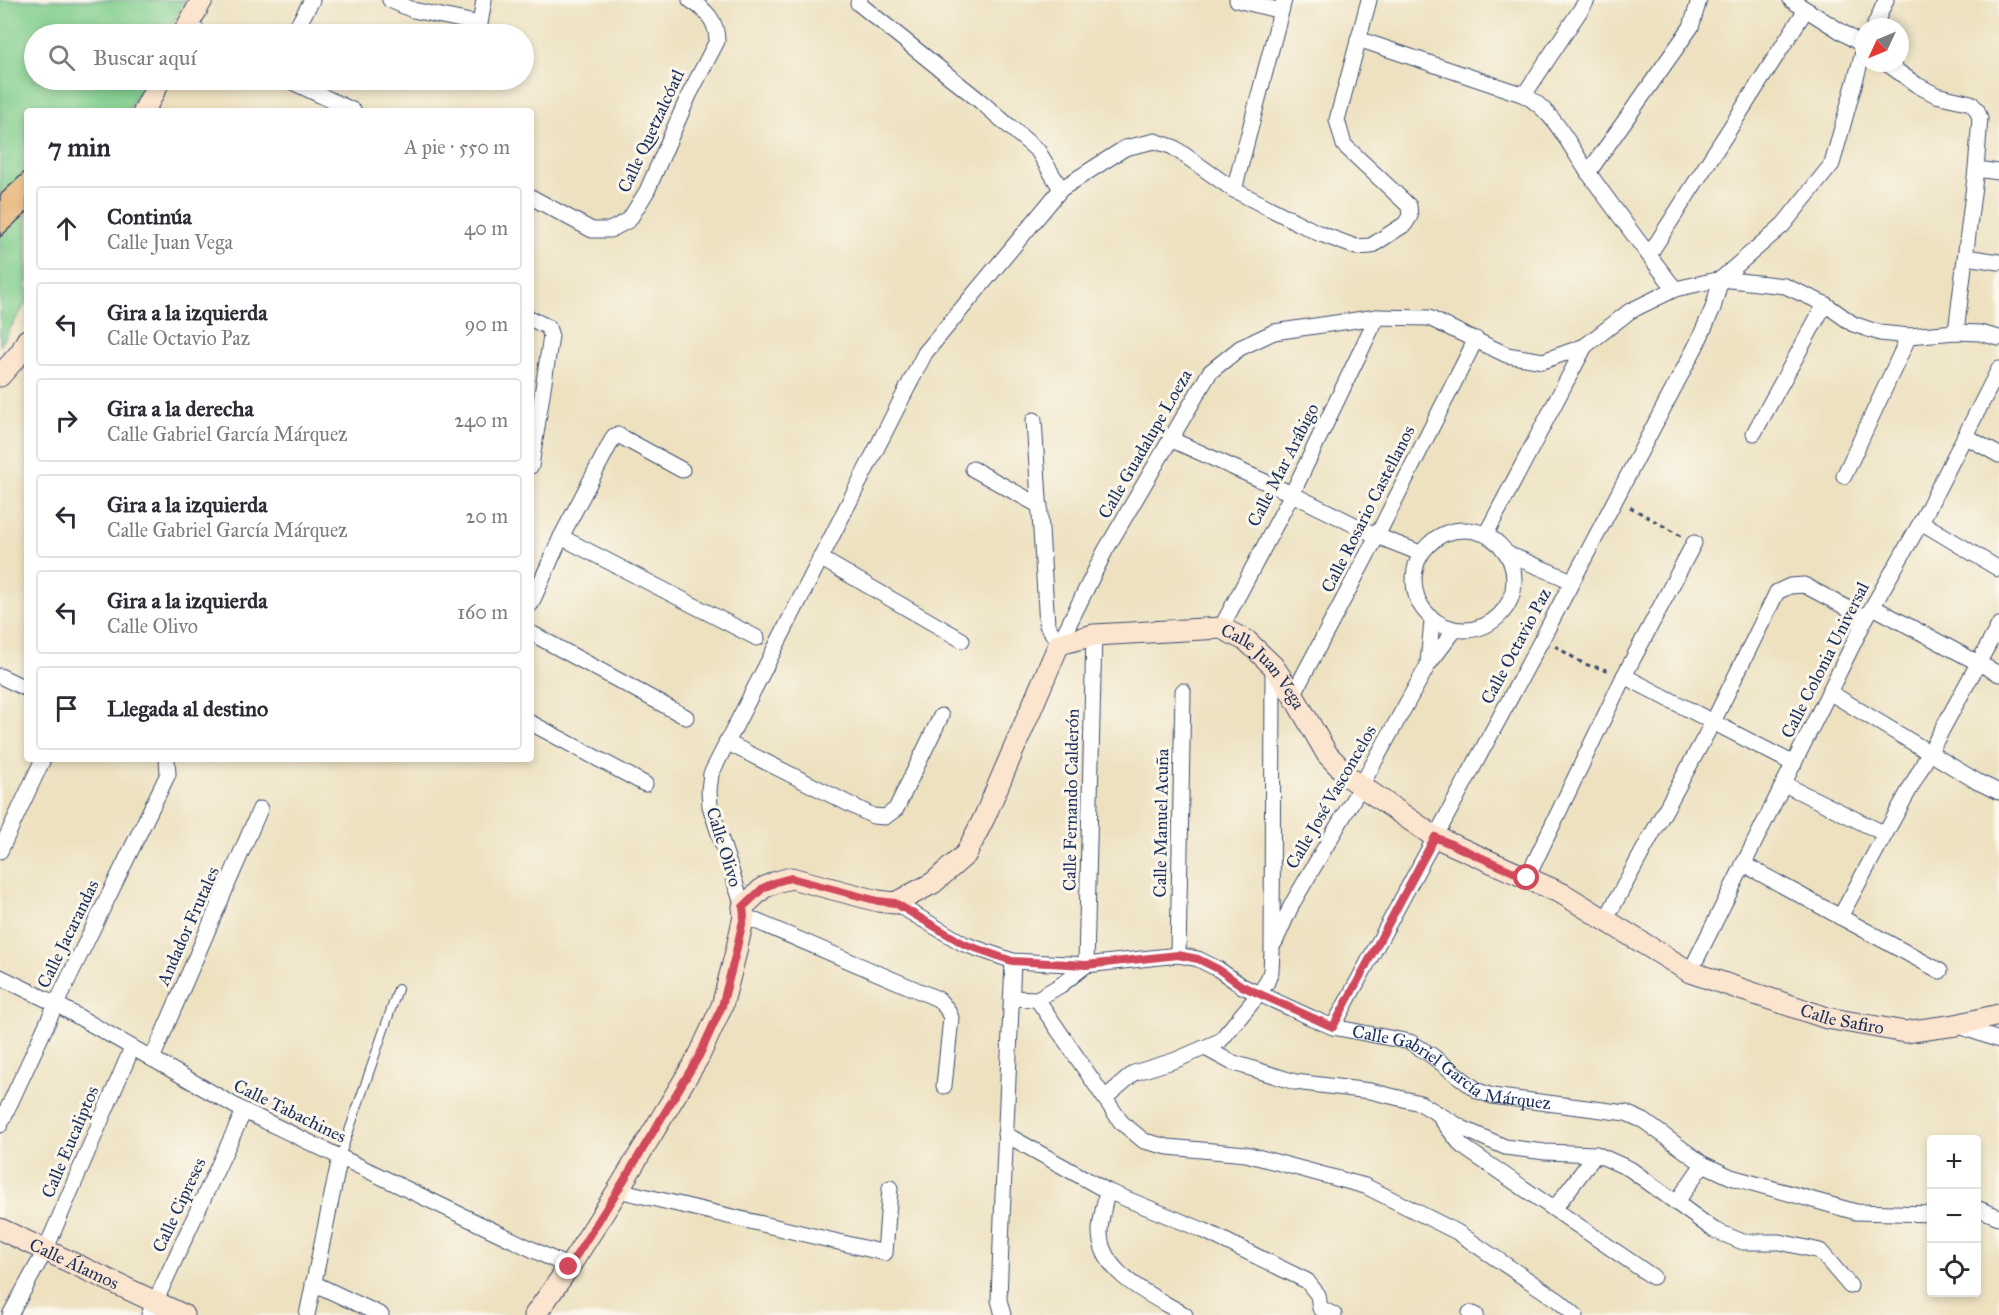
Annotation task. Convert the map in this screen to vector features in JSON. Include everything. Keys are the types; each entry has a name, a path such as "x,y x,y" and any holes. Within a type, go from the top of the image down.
{"street":[{"path":"194,24 202,0"},
{"path":"299,24 312,0"},
{"path":"390,0 413,10 480,24 484,0"},
{"name":"Calle Quetzalcóatl","path":"534,199 592,230 610,230 629,220 647,191 688,94 717,41 717,32 712,18 690,0"},
{"path":"860,0 858,3 1038,151 1061,189"},
{"path":"1234,190 1283,6 1237,0"},
{"path":"941,716 896,808 885,817 873,816 726,742 925,353 1061,189 1125,148 1155,141 1173,147 1234,190 1318,233 1356,247 1371,246 1405,224 1410,216 1409,206 1344,145 1337,120 1369,0"},
{"path":"1524,95 1587,0"},
{"path":"1588,173 1691,27 1699,0"},
{"path":"1791,0 1855,42"},
{"path":"1878,18 1886,0"},
{"path":"1649,255 1805,11"},
{"path":"1358,39 1524,95 1537,102 1564,134 1588,173 1675,289"},
{"path":"1721,279 1783,225 1832,164 1857,72"},
{"path":"1899,72 1936,95 1971,103 1980,118 1956,332"},
{"path":"146,108 155,90"},
{"path":"309,90 348,108"},
{"path":"1976,169 1999,172"},
{"path":"1966,257 1999,262"},
{"path":"1721,279 1785,286 1825,304 1853,324 1880,333 1909,336 1956,332 1980,333 1999,338"},
{"name":"Calle Guadalupe Loeza","path":"1059,644 1105,551 1210,372 1240,348 1274,332 1377,317 1428,318 1507,355 1544,360 1585,346 1630,311 1675,289 1721,279"},
{"name":"Calle Octavio Paz","path":"1333,1027 1542,639 1697,344 1713,308 1721,279"},
{"path":"1754,433 1825,304"},
{"name":"Calle Mar Arábigo","path":"1221,628 1292,494 1377,317"},
{"path":"534,320 548,327 551,336 534,446"},
{"path":"1844,476 1909,336"},
{"name":"Calle Rosario Castellanos","path":"1293,695 1377,536 1476,339"},
{"path":"0,376 24,346"},
{"path":"1486,534 1585,346"},
{"name":"Calle Colonia Universal","path":"1690,972 1829,692 1870,612 1921,522 1999,369"},
{"path":"895,903 933,883 966,854 985,816 1059,644 1047,625 1034,420"},
{"path":"534,597 561,537 614,436 618,435 682,470"},
{"path":"1965,436 1999,455"},
{"path":"1170,439 1292,494 1377,536 1420,553"},
{"path":"973,470 1040,506"},
{"path":"1921,522 1999,568"},
{"path":"1508,554 1515,582 1506,610 1483,628 1454,631 1432,621 1417,602 1412,577 1420,553 1438,536 1462,529 1486,534 1508,554 1572,581"},
{"path":"561,537 757,638"},
{"path":"1527,878 1624,676 1694,543"},
{"path":"820,558 962,640"},
{"path":"1606,919 1713,722 1777,592 1790,586 1804,585 1870,612 1999,674"},
{"name":"Calle José Vasconcelos","path":"1428,665 1432,621"},
{"path":"1840,916 1999,625"},
{"name":"Calle Juan Vega","path":"1059,644 1094,635 1221,628 1247,640 1273,666 1293,695 1327,754 1351,779 1435,837 1563,894 1690,972"},
{"name":"Calle José Vasconcelos","path":"1272,951 1292,904 1428,665 1454,631"},
{"path":"534,635 686,717"},
{"name":"Calle Fernando Calderón","path":"1086,965 1094,635"},
{"path":"1105,1098 1134,1073 1176,1060 1220,1041 1260,994 1271,971 1273,666"},
{"path":"0,676 24,688"},
{"path":"1624,676 1794,764"},
{"name":"Calle Manuel Acuña","path":"1178,955 1183,691"},
{"path":"1829,692 1978,782 1999,792"},
{"path":"534,725 645,784"},
{"name":"Calle Olivo","path":"726,742 711,774 708,790 710,806 743,912"},
{"path":"0,851 42,762"},
{"name":"Calle Jacarandas","path":"0,1125 168,774 168,762"},
{"path":"1784,784 1885,834"},
{"name":"Andador Frutales","path":"152,1059 260,809"},
{"path":"1743,864 1940,971"},
{"name":"Calle Gabriel García Márquez","path":"743,912 763,888 791,878 878,901 895,903 964,944 1012,961 1086,965 1178,955 1198,959 1218,969 1242,986 1333,1027 1410,1041 1478,1091 1492,1096 1626,1113 1644,1121 1703,1164 1731,1177 1856,1212 1927,1214"},
{"path":"535,1315 618,1190 703,1046 722,1006 743,912 938,999 951,1018 944,1086"},
{"path":"1002,1315 999,1300 1012,961"},
{"path":"1011,998 1037,999 1061,985 1086,965"},
{"name":"Calle Safiro","path":"1690,972 1827,1018 1905,1032 1956,1025 1999,1015"},
{"name":"Calle Tabachines","path":"0,977 56,1004 244,1111 569,1267"},
{"path":"1037,999 1121,1122 1144,1141 1168,1147 1245,1155 1365,1185 1457,1232 1559,1301 1575,1315"},
{"path":"1956,1025 1999,1040"},
{"name":"Calle Eucaliptos","path":"10,1315 45,1251 132,1048"},
{"path":"1205,1048 1231,1062 1295,1083 1370,1091 1420,1103 1462,1128 1505,1147 1545,1152 1596,1154 1630,1168 1714,1230 1743,1242 1780,1242 1820,1251 1850,1286"},
{"name":"Calle Cipreses","path":"152,1309 244,1111"},
{"path":"1439,1115 1462,1146 1653,1277"},
{"path":"1005,1134 1107,1191 1205,1232 1307,1281 1318,1295 1324,1313"},
{"path":"1554,1209 1596,1154"},
{"path":"307,1315 340,1157"},
{"path":"1676,1203 1703,1164"},
{"path":"618,1190 885,1253 890,1188"},
{"path":"1107,1191 1100,1233 1105,1256 1121,1276 1185,1315"},
{"path":"1981,1210 1999,1217"},
{"name":"Calle Álamos","path":"0,1229 152,1309 183,1315"},
{"path":"313,1283 381,1315"}],"lane":[{"path":"340,1157 398,988"}],"path":[{"path":"1615,498 1694,543"},
{"path":"1542,639 1584,664 1624,676"}],"green space":[{"path":"0,0 185,0 173,24 24,24 24,90 140,90 130,108 24,108 24,306 0,345"}],"building":[{"path":"24,173 24,215 0,237 0,195"}],"route":[{"path":"569,1267 699,1056 722,1006 744,916 743,907 763,888 776,882 791,878 878,901 895,903 964,944 1012,961 1086,965 1178,955 1198,959 1218,969 1242,986 1333,1027 1435,837 1527,878"}]}
